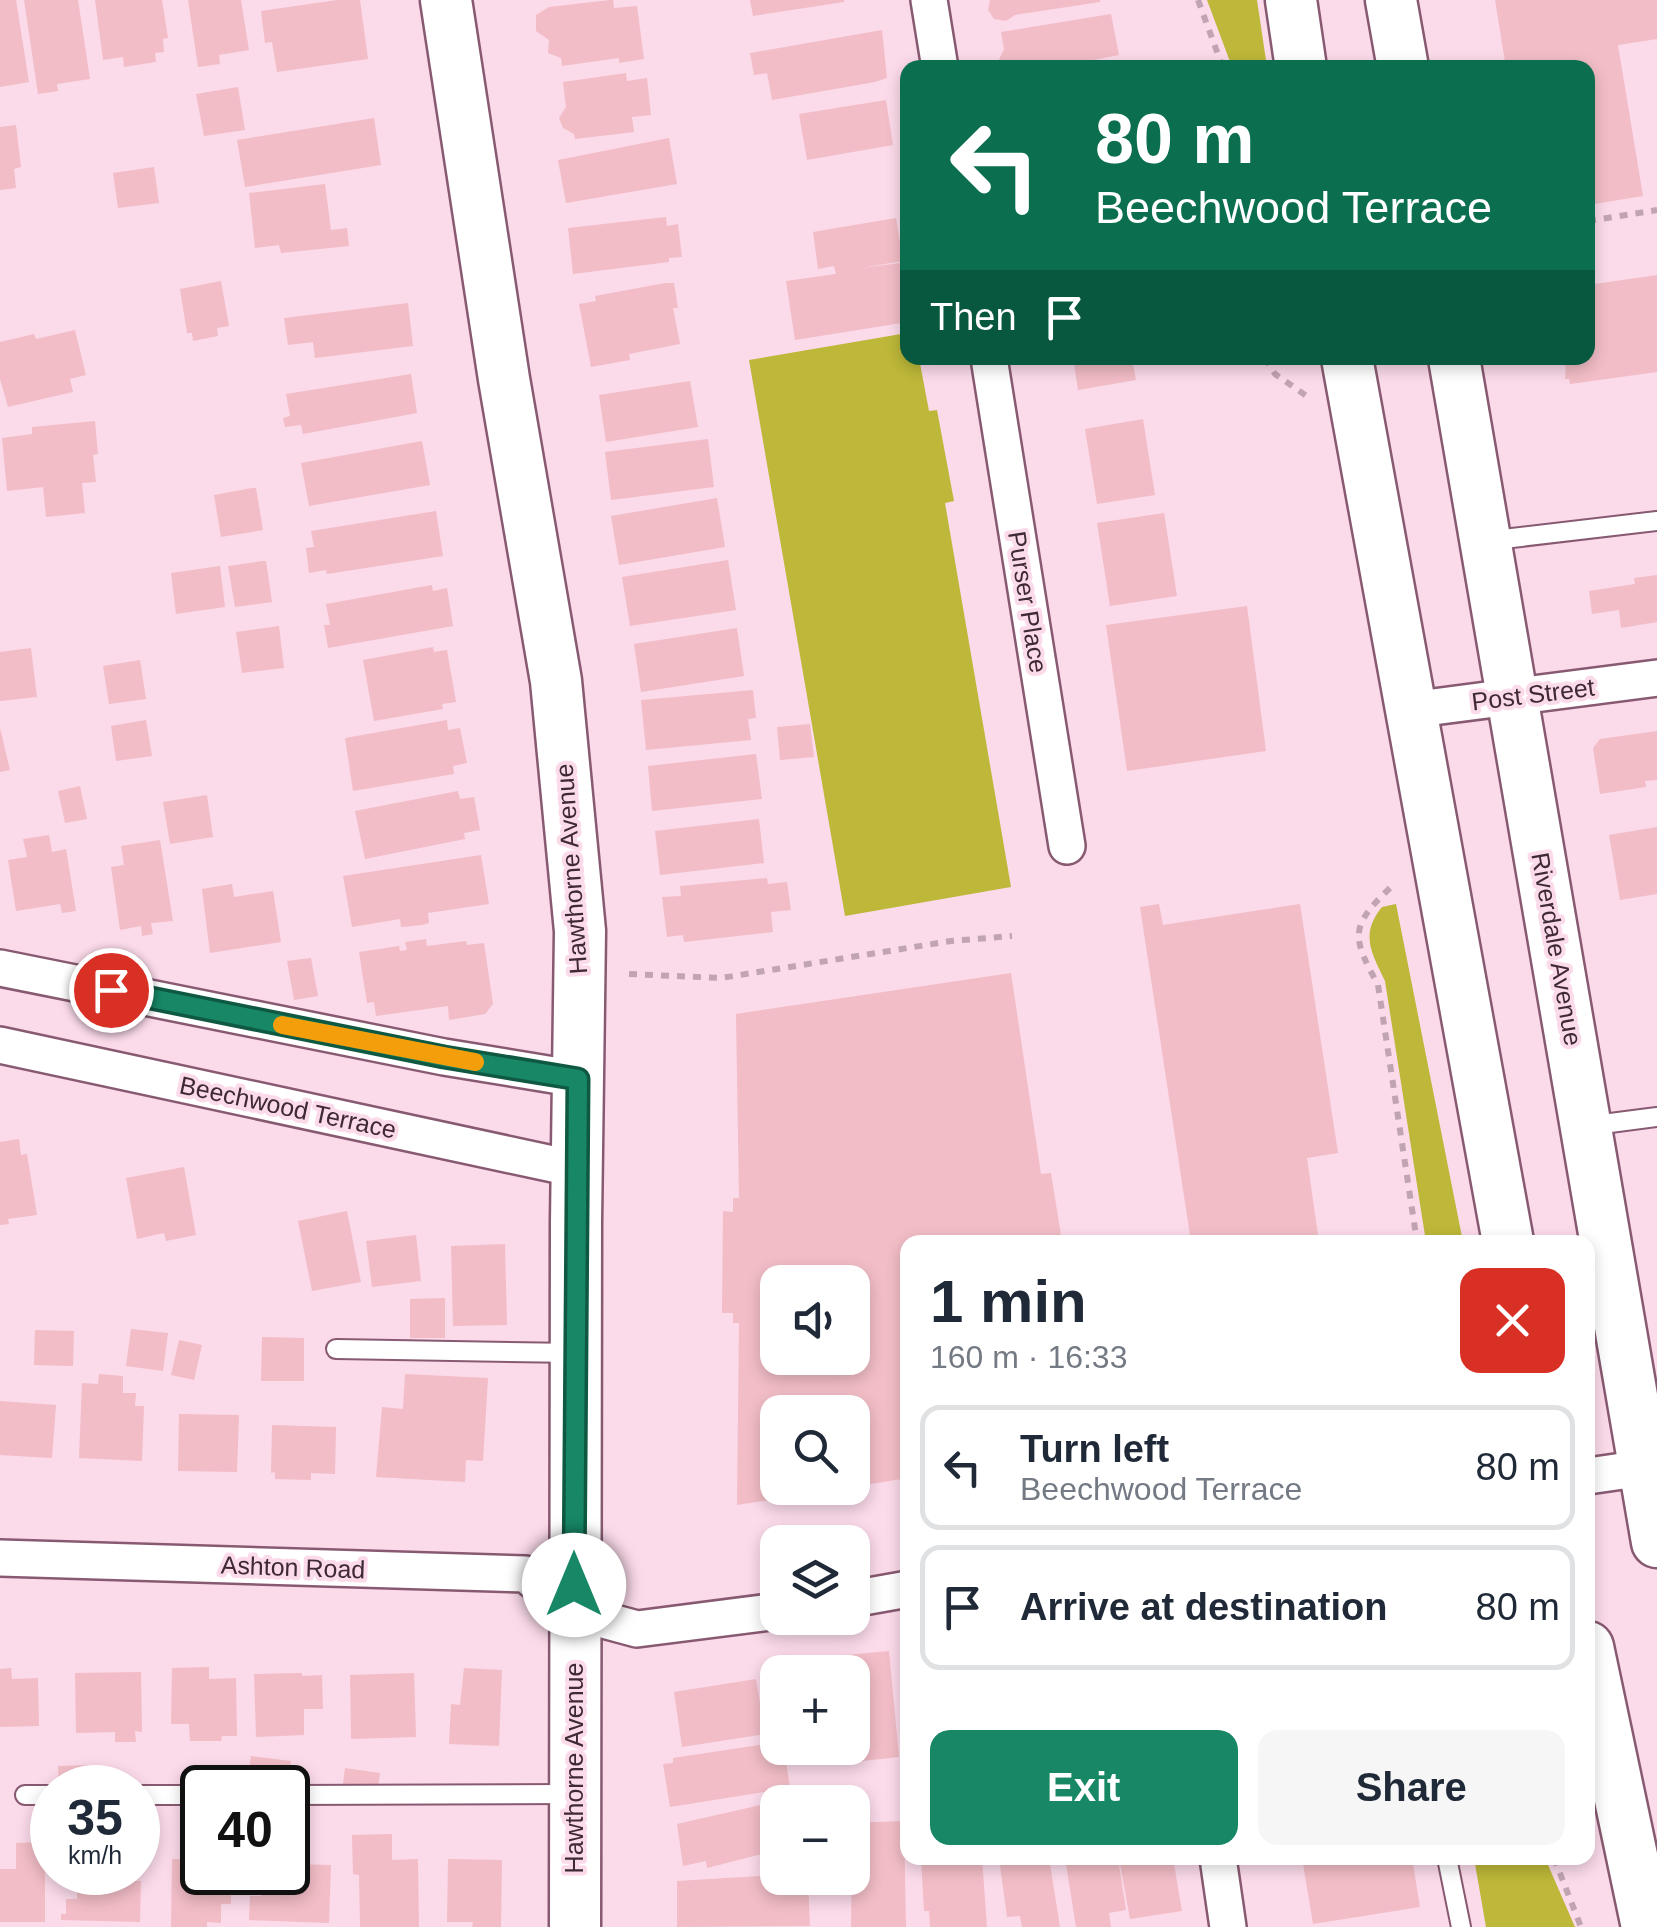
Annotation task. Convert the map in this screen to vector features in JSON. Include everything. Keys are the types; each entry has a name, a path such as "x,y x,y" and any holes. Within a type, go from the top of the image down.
{"main road":[{"name":"Hawthorne Avenue","path":"446,0 504,379 556,681 580,930 574,1927"},
{"path":"1291,0 1300,60"},
{"path":"1391,0 1402,60"},
{"path":"1348,365 1507,1235"},
{"name":"Riverdale Avenue","path":"1455,365 1587,1126 1651,1467 1657,1542"},
{"path":"1595,1680 1647,1927"}],"street":[{"path":"929,0 939,60"},
{"name":"Purser Place","path":"990,365 1067,846"},
{"name":"Post Street","path":"1410,710 1657,678"},
{"path":"0,968 444,1057 578,1079"},
{"name":"Beechwood Terrace","path":"0,1045 576,1168"},
{"path":"1595,1475 1651,1467"},
{"name":"Ashton Road","path":"0,1558 524,1574 574,1612"},
{"path":"870,1596 900,1591"},
{"path":"574,1612 637,1629 760,1613"},
{"path":"1219,1865 1228,1927"}],"lane":[{"path":"1486,542 1657,521"},
{"path":"1587,1126 1657,1117"},
{"path":"336,1350 575,1353"},
{"path":"310,1795 574,1794"},
{"path":"25,1795 30,1795"},
{"path":"1448,1865 1461,1927"}],"path":[{"path":"1198,0 1220,60"},
{"path":"1595,220 1657,210"},
{"path":"1269,365 1275,374 1315,402"},
{"path":"1390,888 1363,914 1358,948 1378,985 1417,1235"},
{"path":"628,974 721,978 951,940 1012,936"},
{"path":"1557,1865 1582,1927"}],"shaded area":[{"path":"1207,0 1257,0 1266,60 1229,60"},
{"path":"900,334 900,365 920,365 929,411 937,410 954,501 945,503 1011,887 845,916 749,360"},
{"path":"1396,904 1462,1235 1425,1235 1385,981 1370,943 1371,926 1382,907"},
{"path":"1475,1865 1548,1865 1575,1927 1486,1927"}],"building":[{"path":"0,0 16,0 29,82 0,87"},
{"path":"24,0 78,0 90,79 57,84 58,91 38,94"},
{"path":"95,0 162,0 168,38 163,39 164,52 155,53 156,62 124,67 123,57 103,60"},
{"path":"188,0 241,0 249,50 219,55 220,64 198,67"},
{"path":"360,0 368,59 277,72 272,42 265,43 261,11"},
{"path":"613,0 614,8 637,6 644,59 619,63 619,58 562,66 561,58 548,53 549,40 536,31 536,15 549,7"},
{"path":"750,0 844,0 844,2 753,16"},
{"path":"990,0 1100,2 1015,15 1006,21 994,19 988,10"},
{"path":"1495,0 1657,0 1657,39 1618,45 1643,196 1595,204 1595,60 1505,60"},
{"path":"1111,14 1119,55 1094,60 999,60 1004,49 1001,32"},
{"path":"882,30 887,78 772,100 767,73 754,75 750,53"},
{"path":"626,73 627,81 647,78 651,115 632,117 634,132 575,139 574,134 563,128 559,118 566,107 563,82"},
{"path":"238,87 245,130 204,136 196,94"},
{"path":"886,100 893,145 807,160 799,114"},
{"path":"374,118 381,165 245,187 237,140"},
{"path":"16,125 21,167 14,169 16,188 0,190 0,127"},
{"path":"669,138 677,184 566,203 558,160"},
{"path":"154,167 159,203 118,208 113,173"},
{"path":"325,184 331,230 347,228 349,246 281,253 279,245 255,248 249,193"},
{"path":"666,217 667,226 678,224 682,257 573,274 568,228"},
{"path":"896,218 900,262 861,268 900,263 900,323 795,340 786,281 836,274 834,266 818,269 813,232"},
{"path":"1657,275 1657,372 1570,384 1565,379 1566,365 1595,365 1595,284"},
{"path":"221,281 229,326 217,328 218,336 193,341 192,333 187,333 180,289"},
{"path":"674,283 678,308 673,308 680,344 629,354 630,360 591,367 579,304 596,301 595,296"},
{"path":"408,303 413,346 315,358 313,342 288,345 284,318"},
{"path":"75,330 86,375 70,379 73,392 8,407 0,379 0,342"},
{"path":"1074,365 1133,365 1136,380 1078,390"},
{"path":"411,374 417,413 303,434 301,425 285,427 283,418 290,416 286,394"},
{"path":"690,381 698,427 606,442 599,395"},
{"path":"1143,419 1155,495 1097,504 1085,429"},
{"path":"95,421 96,482 82,483 85,513 46,517 43,487 7,491 2,438 32,434 32,427"},
{"path":"708,439 714,487 611,500 605,452"},
{"path":"422,441 430,485 309,506 301,463"},
{"path":"256,488 263,530 221,537 214,495"},
{"path":"717,498 725,547 619,565 611,516"},
{"path":"436,511 443,556 327,574 326,570 309,573 306,548 314,547 311,531"},
{"path":"1164,513 1177,596 1110,606 1097,523"},
{"path":"728,560 736,610 630,626 622,577"},
{"path":"266,561 272,602 235,607 228,566"},
{"path":"220,566 225,607 176,614 171,573"},
{"path":"1657,575 1657,622 1621,628 1619,610 1592,614 1589,591 1635,584 1634,578"},
{"path":"432,585 433,591 447,588 453,626 328,648 324,625 330,625 326,604"},
{"path":"1247,606 1266,751 1127,771 1106,625"},
{"path":"279,626 284,668 242,673 236,632"},
{"path":"737,628 744,676 641,692 634,644"},
{"path":"433,647 434,652 447,650 456,702 442,704 443,709 374,721 363,660"},
{"path":"31,648 37,697 0,701 0,652"},
{"path":"140,660 146,699 109,704 103,666"},
{"path":"753,690 756,718 748,719 751,740 646,750 641,700"},
{"path":"146,720 152,756 116,761 111,726"},
{"path":"447,720 448,730 460,728 467,763 453,766 454,774 353,791 345,738"},
{"path":"810,724 814,757 780,760 777,727"},
{"path":"0,728 10,770 0,772"},
{"path":"1657,731 1657,780 1645,781 1646,787 1600,794 1593,748 1600,739"},
{"path":"756,754 762,799 652,811 648,766"},
{"path":"80,786 87,819 65,823 58,791"},
{"path":"458,791 460,799 474,797 480,830 464,833 465,839 365,859 355,811"},
{"path":"207,795 213,837 170,844 163,802"},
{"path":"759,819 764,863 660,875 655,831"},
{"path":"1657,827 1657,894 1620,900 1609,835"},
{"path":"49,835 52,852 66,849 76,911 62,913 60,904 16,911 8,860 27,857 23,839"},
{"path":"160,840 173,921 151,923 153,934 142,936 141,926 120,930 111,867 124,865 121,846"},
{"path":"481,855 489,904 428,913 429,923 422,925 401,927 400,919 352,927 343,876"},
{"path":"767,878 768,884 787,882 791,910 771,912 773,932 684,942 683,935 667,937 662,897 681,896 680,886"},
{"path":"232,884 234,897 273,891 281,942 210,953 202,889"},
{"path":"1159,904 1163,925 1300,904 1338,1153 1307,1158 1318,1235 1190,1235 1140,907"},
{"path":"426,939 427,946 484,943 493,1004 485,1014 449,1020 448,1006 376,1016 374,1002 367,1003 359,952 399,946 400,951 407,950 405,942"},
{"path":"311,958 318,996 294,1000 287,961"},
{"path":"1011,973 1041,1174 1051,1173 1061,1235 900,1235 900,1479 870,1484 870,1395 760,1395 760,1501 737,1505 739,1323 733,1323 733,1313 722,1313 723,1211 733,1212 733,1198 739,1198 736,1014"},
{"path":"19,1139 21,1155 27,1154 37,1215 8,1219 9,1224 0,1225 0,1142"},
{"path":"184,1167 196,1235 166,1241 164,1233 137,1239 126,1178"},
{"path":"347,1211 361,1282 312,1291 298,1221"},
{"path":"416,1235 421,1281 372,1287 366,1241"},
{"path":"505,1244 507,1325 453,1326 451,1246"},
{"path":"445,1298 445,1338 410,1338 410,1299"},
{"path":"131,1329 168,1333 163,1371 126,1366"},
{"path":"35,1330 74,1331 73,1366 34,1365"},
{"path":"262,1337 304,1338 304,1381 261,1381"},
{"path":"179,1340 202,1345 194,1380 171,1375"},
{"path":"99,1374 123,1376 123,1393 136,1393 135,1406 144,1406 142,1461 79,1458 82,1383 98,1384"},
{"path":"405,1374 488,1378 483,1461 466,1460 465,1482 376,1477 382,1407 403,1409"},
{"path":"0,1401 56,1405 52,1458 0,1455"},
{"path":"179,1414 239,1415 237,1472 178,1471"},
{"path":"272,1425 336,1427 335,1474 311,1473 311,1480 275,1479 275,1472 271,1473"},
{"path":"889,1651 899,1757 870,1760 870,1655 847,1655"},
{"path":"209,1667 209,1679 236,1678 237,1736 222,1736 221,1741 190,1741 189,1724 171,1724 172,1668"},
{"path":"11,1668 12,1679 38,1678 39,1726 0,1727 0,1669"},
{"path":"464,1668 502,1670 499,1746 449,1744 451,1704 460,1705"},
{"path":"141,1672 142,1732 135,1731 136,1742 115,1742 115,1732 76,1733 75,1673"},
{"path":"414,1673 416,1737 351,1739 350,1675"},
{"path":"254,1674 322,1675 323,1709 304,1709 304,1735 256,1737"},
{"path":"756,1679 760,1735 682,1747 674,1692"},
{"path":"760,1745 760,1765 787,1765 790,1785 760,1785 760,1793 670,1807 663,1764 673,1763 673,1758"},
{"path":"251,1756 291,1761 290,1765 250,1765"},
{"path":"345,1768 380,1773 377,1796 342,1791"},
{"path":"760,1805 760,1855 707,1868 706,1861 683,1866 677,1824"},
{"path":"900,1821 906,1927 851,1927 851,1895 870,1895 870,1822"},
{"path":"392,1834 392,1860 418,1859 419,1927 360,1927 359,1875 353,1874 352,1835"},
{"path":"16,1843 30,1843 30,1895 45,1895 45,1922 0,1922 0,1869 16,1869"},
{"path":"172,1859 180,1859 180,1895 231,1895 231,1904 221,1904 221,1923 171,1927"},
{"path":"448,1859 502,1860 501,1927 447,1922"},
{"path":"310,1865 331,1865 329,1923 249,1920 250,1896 310,1895"},
{"path":"921,1865 983,1865 987,1927 930,1927 929,1911 924,1911"},
{"path":"1000,1865 1050,1865 1060,1927 1022,1927 1020,1916 1007,1917"},
{"path":"1066,1865 1119,1865 1126,1910 1109,1913 1111,1927 1076,1927"},
{"path":"1120,1865 1174,1865 1182,1911 1130,1919"},
{"path":"1303,1865 1413,1865 1420,1907 1313,1924"},
{"path":"760,1876 760,1895 809,1895 810,1926 677,1927 677,1881"},
{"path":"77,1895 141,1895 140,1922 61,1920 61,1914 66,1914 66,1899 77,1899"}],"slow traffic":[{"path":"282,1025 475,1062"}],"route":[{"path":"111,990 444,1057 578,1079 574,1585"}]}
